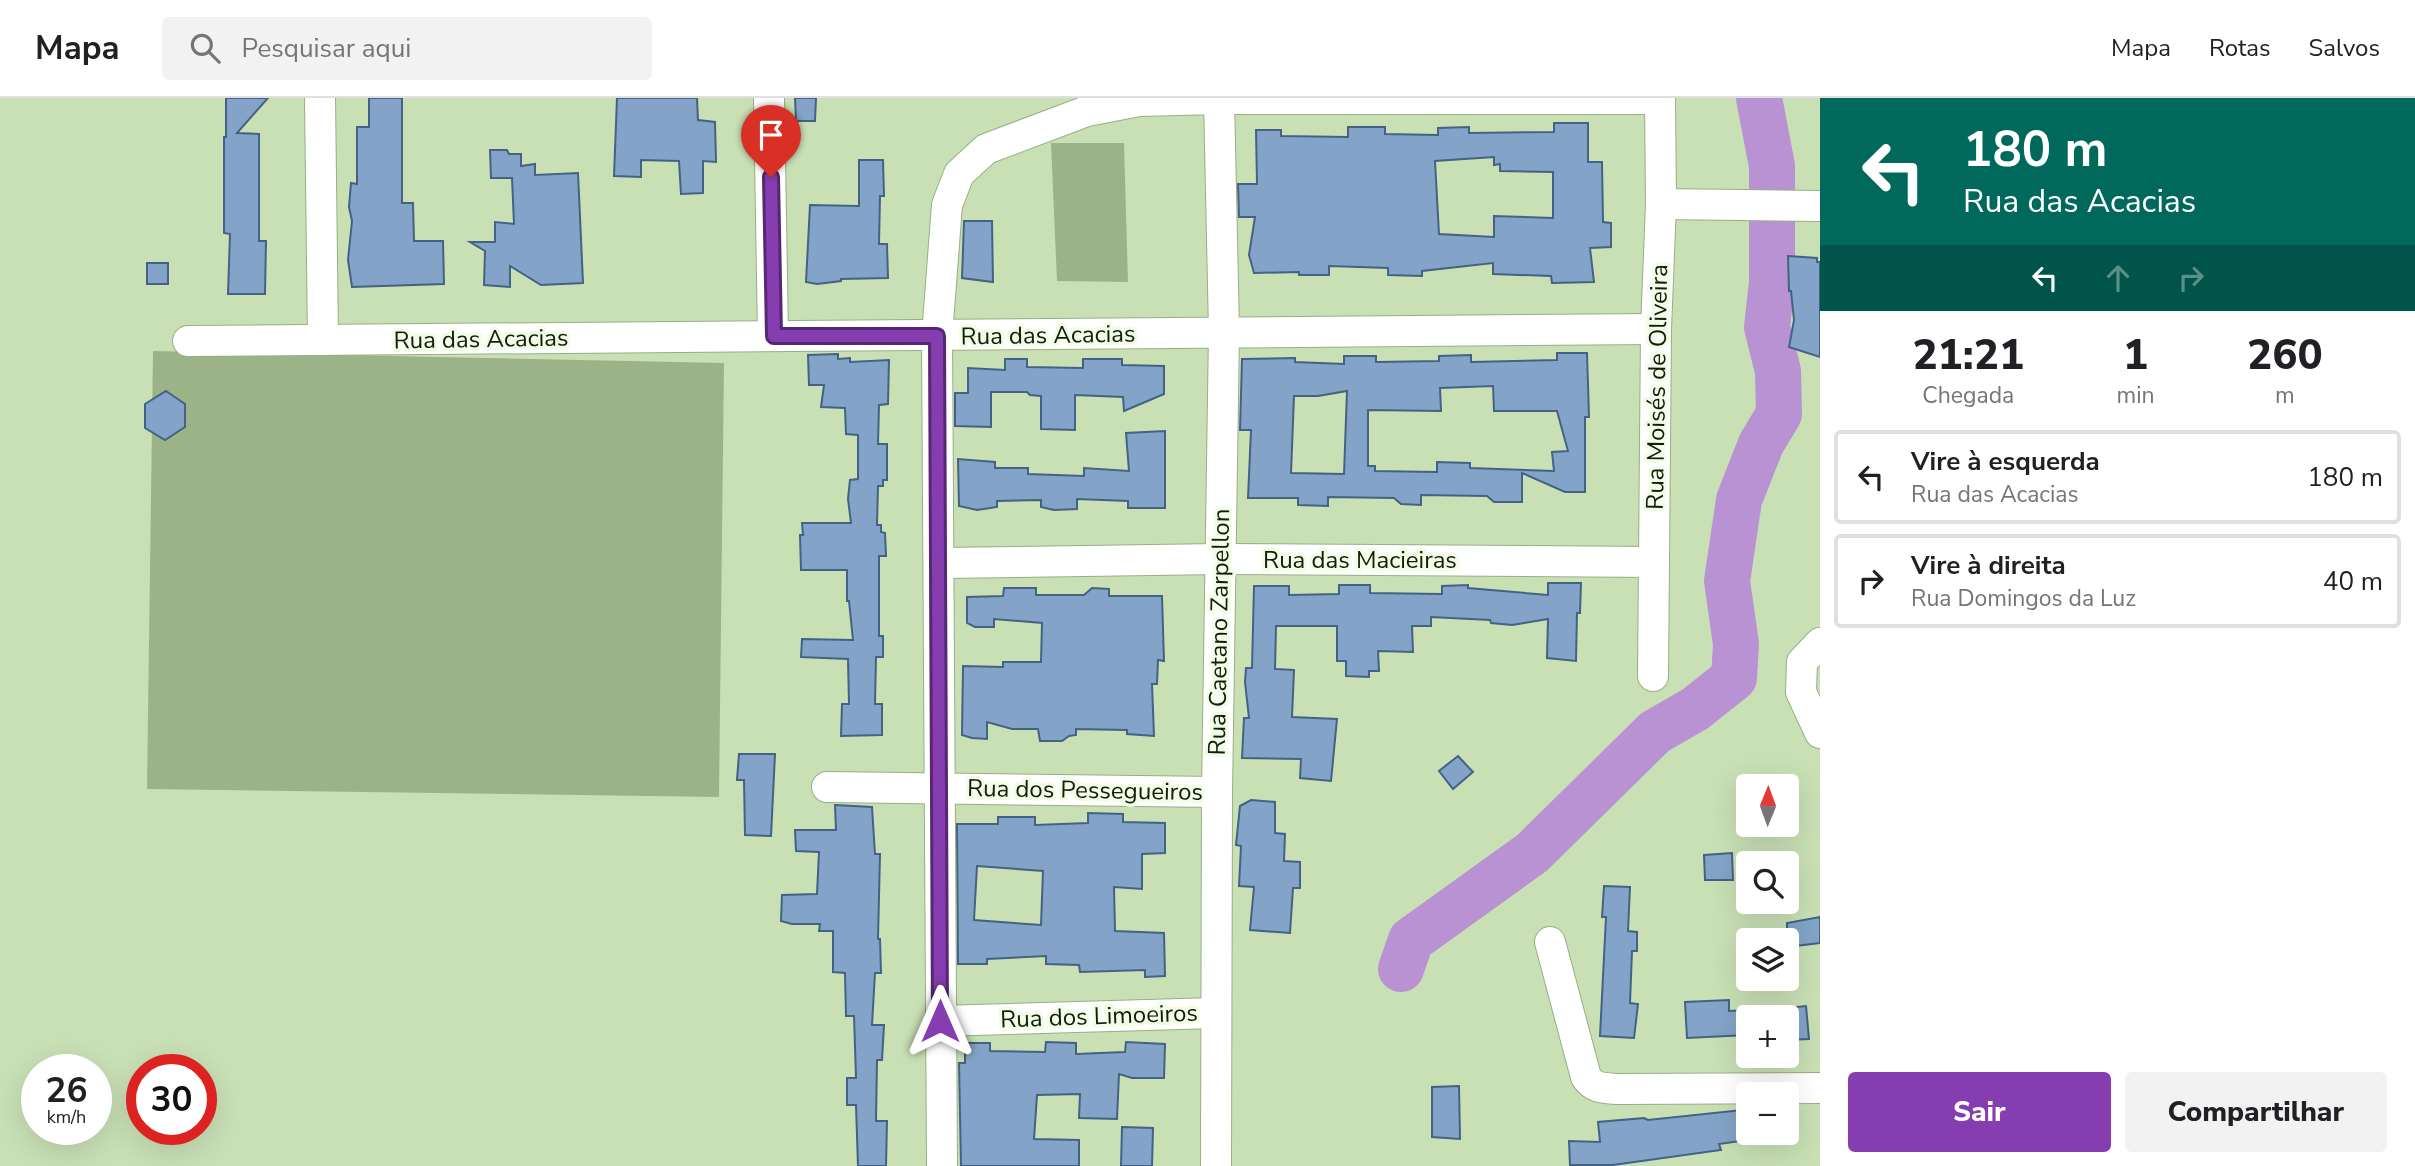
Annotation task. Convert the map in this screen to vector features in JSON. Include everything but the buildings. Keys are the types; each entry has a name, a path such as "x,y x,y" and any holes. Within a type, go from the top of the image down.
{"street":[{"path":"320,98 323,340"},
{"path":"769,98 774,336"},
{"path":"942,1166 937,336 947,205 959,174 986,149 1087,111 1139,101 1219,98 1660,99"},
{"name":"Rua Caetano Zarpellon","path":"1216,1166 1217,792 1224,332 1219,98"},
{"name":"Rua Moisés de Oliveira","path":"1653,676 1656,329 1661,204 1660,99"},
{"path":"1661,204 1812,206"},
{"name":"Rua das Acacias","path":"188,341 1656,329"},
{"name":"Rua das Macieiras","path":"940,563 1220,559 1654,562"},
{"path":"1820,643 1802,662 1801,692 1820,733"},
{"name":"Rua dos Pessegueiros","path":"827,787 1217,792"},
{"path":"1550,942 1587,1077 1600,1088 1820,1088"},
{"name":"Rua dos Limoeiros","path":"940,1021 1216,1013"}],"green space":[{"path":"1051,143 1124,143 1128,282 1057,281"},
{"path":"153,351 724,363 719,797 147,789"}],"waterway":[{"path":"1401,969 1411,940 1532,853 1655,732 1695,709 1734,678 1736,644 1727,581 1739,500 1761,444 1779,414 1778,371 1767,327 1772,282 1772,166 1759,98"}],"route":[{"path":"771,177 774,336 937,336 940,1021"}]}
